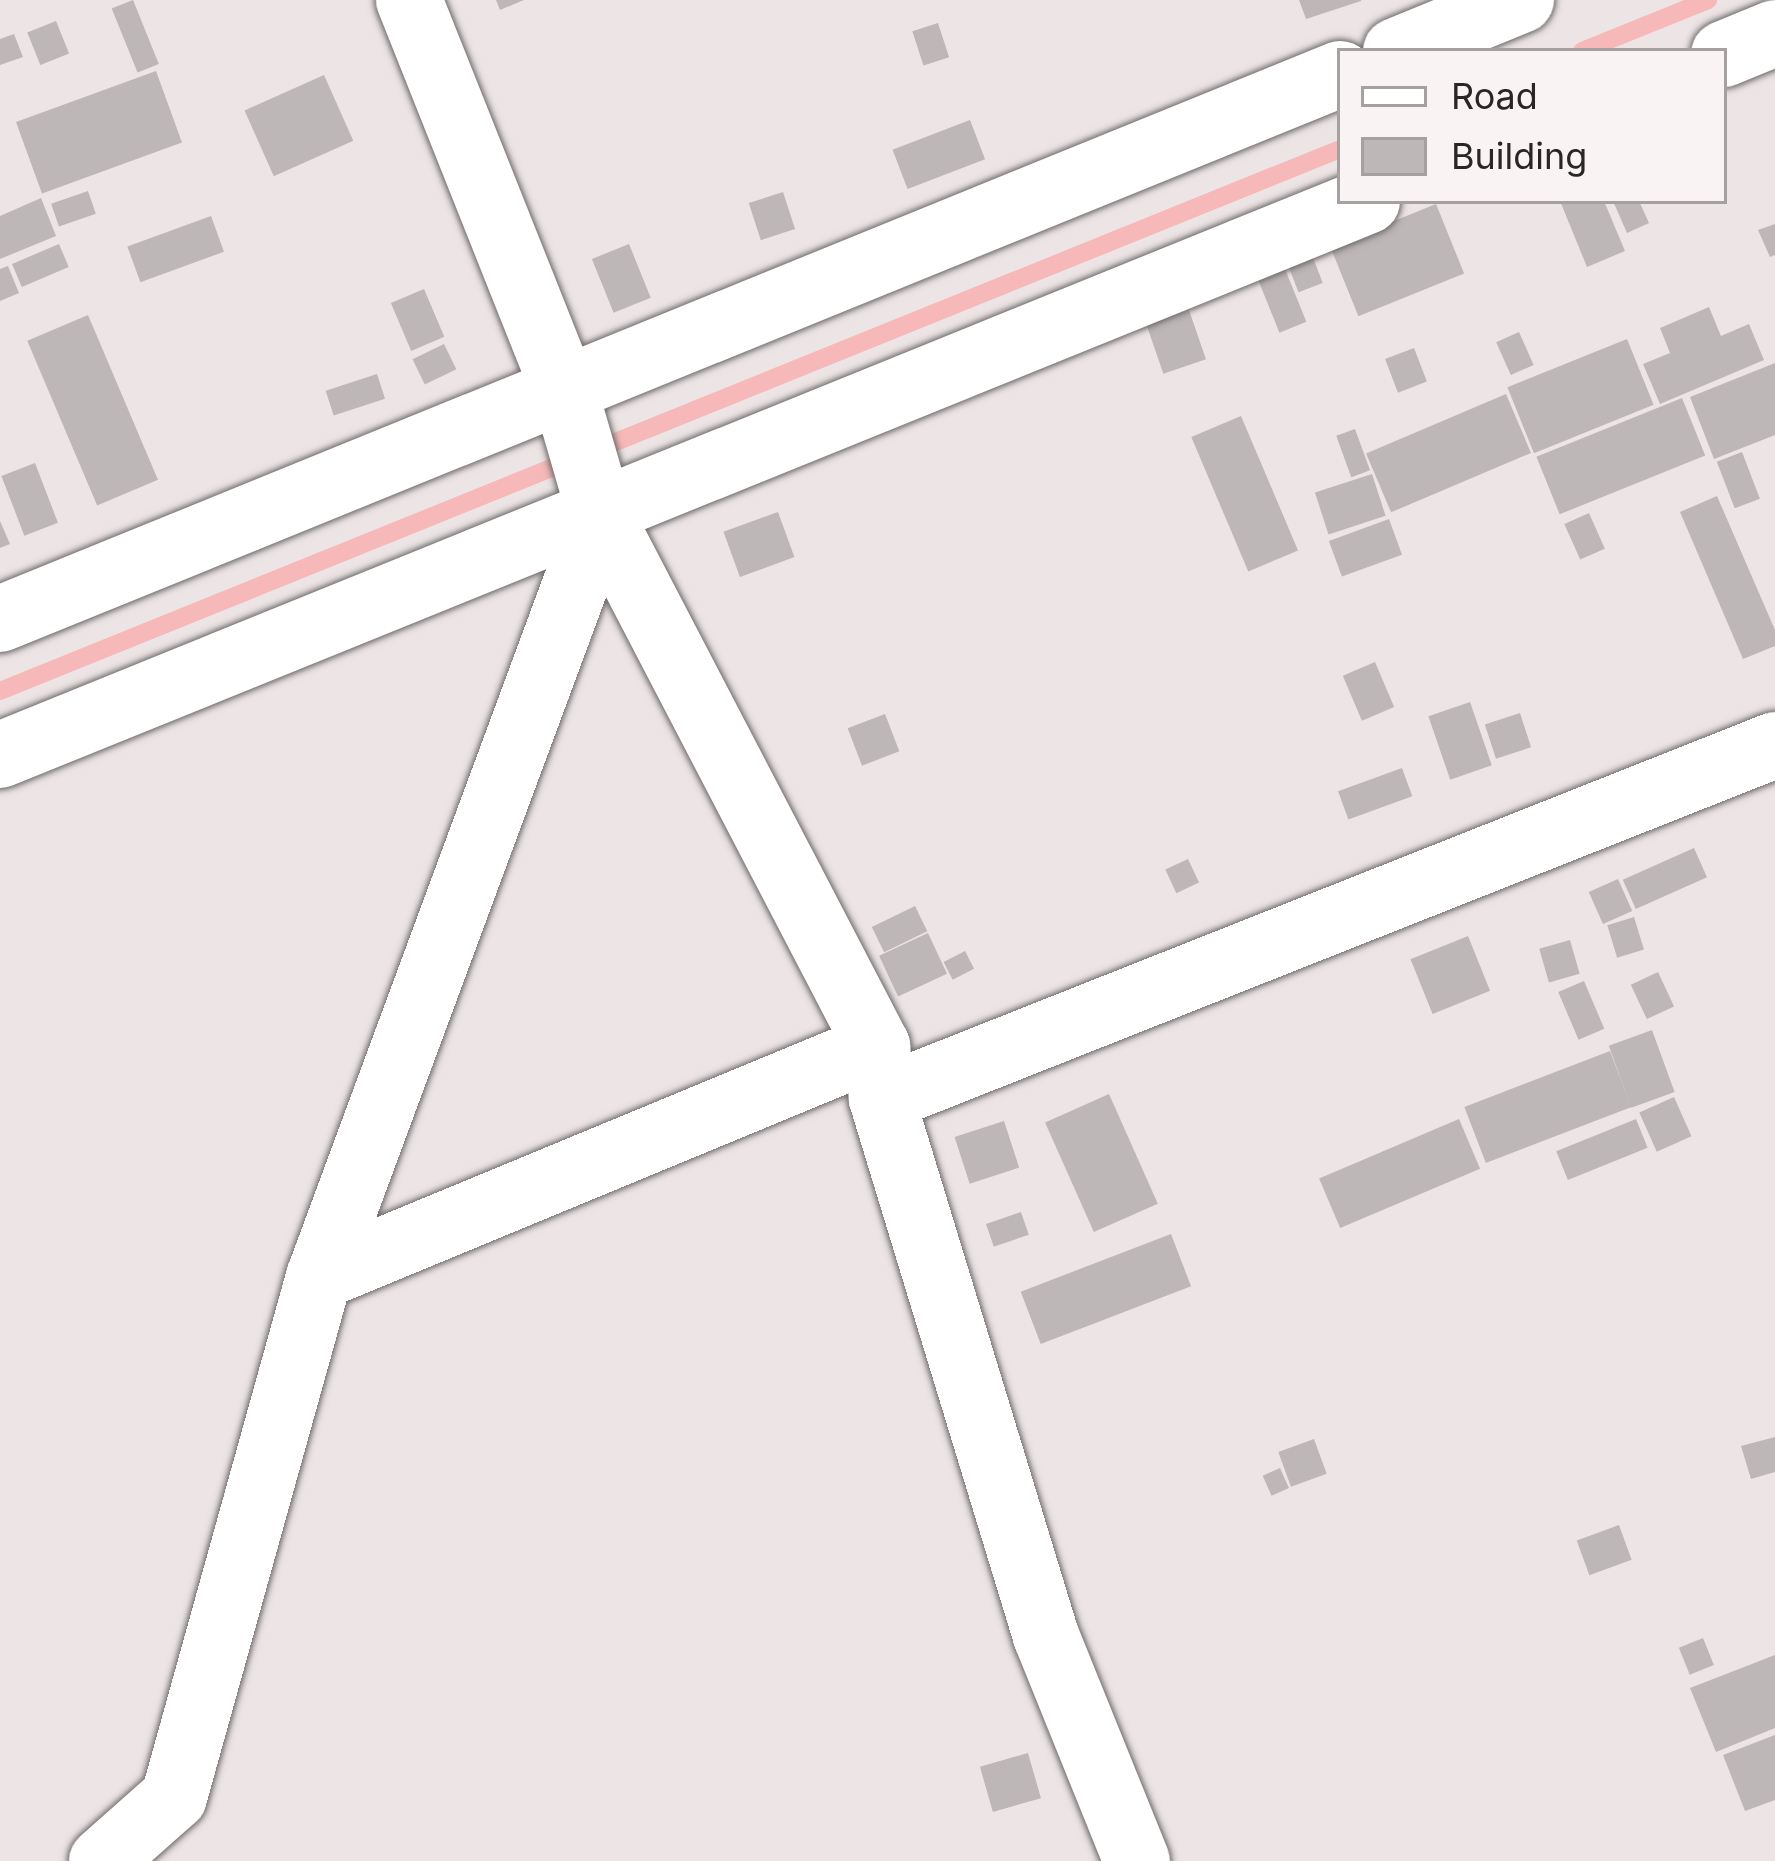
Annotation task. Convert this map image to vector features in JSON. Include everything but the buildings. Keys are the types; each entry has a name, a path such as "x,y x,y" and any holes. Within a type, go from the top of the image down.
{"street":[{"path":"409,0 568,402 597,501 879,1072 1046,1636 1137,1861"},
{"path":"1403,48 1521,0"},
{"path":"1727,53 1775,33"},
{"path":"0,619 568,402 1337,75"},
{"path":"0,755 597,501 1359,204"},
{"path":"102,1861 174,1797 319,1277 597,501"},
{"path":"319,1277 1775,745"}],"waterway":[{"path":"1589,48 1708,0"},
{"path":"0,691 1337,150"}]}
